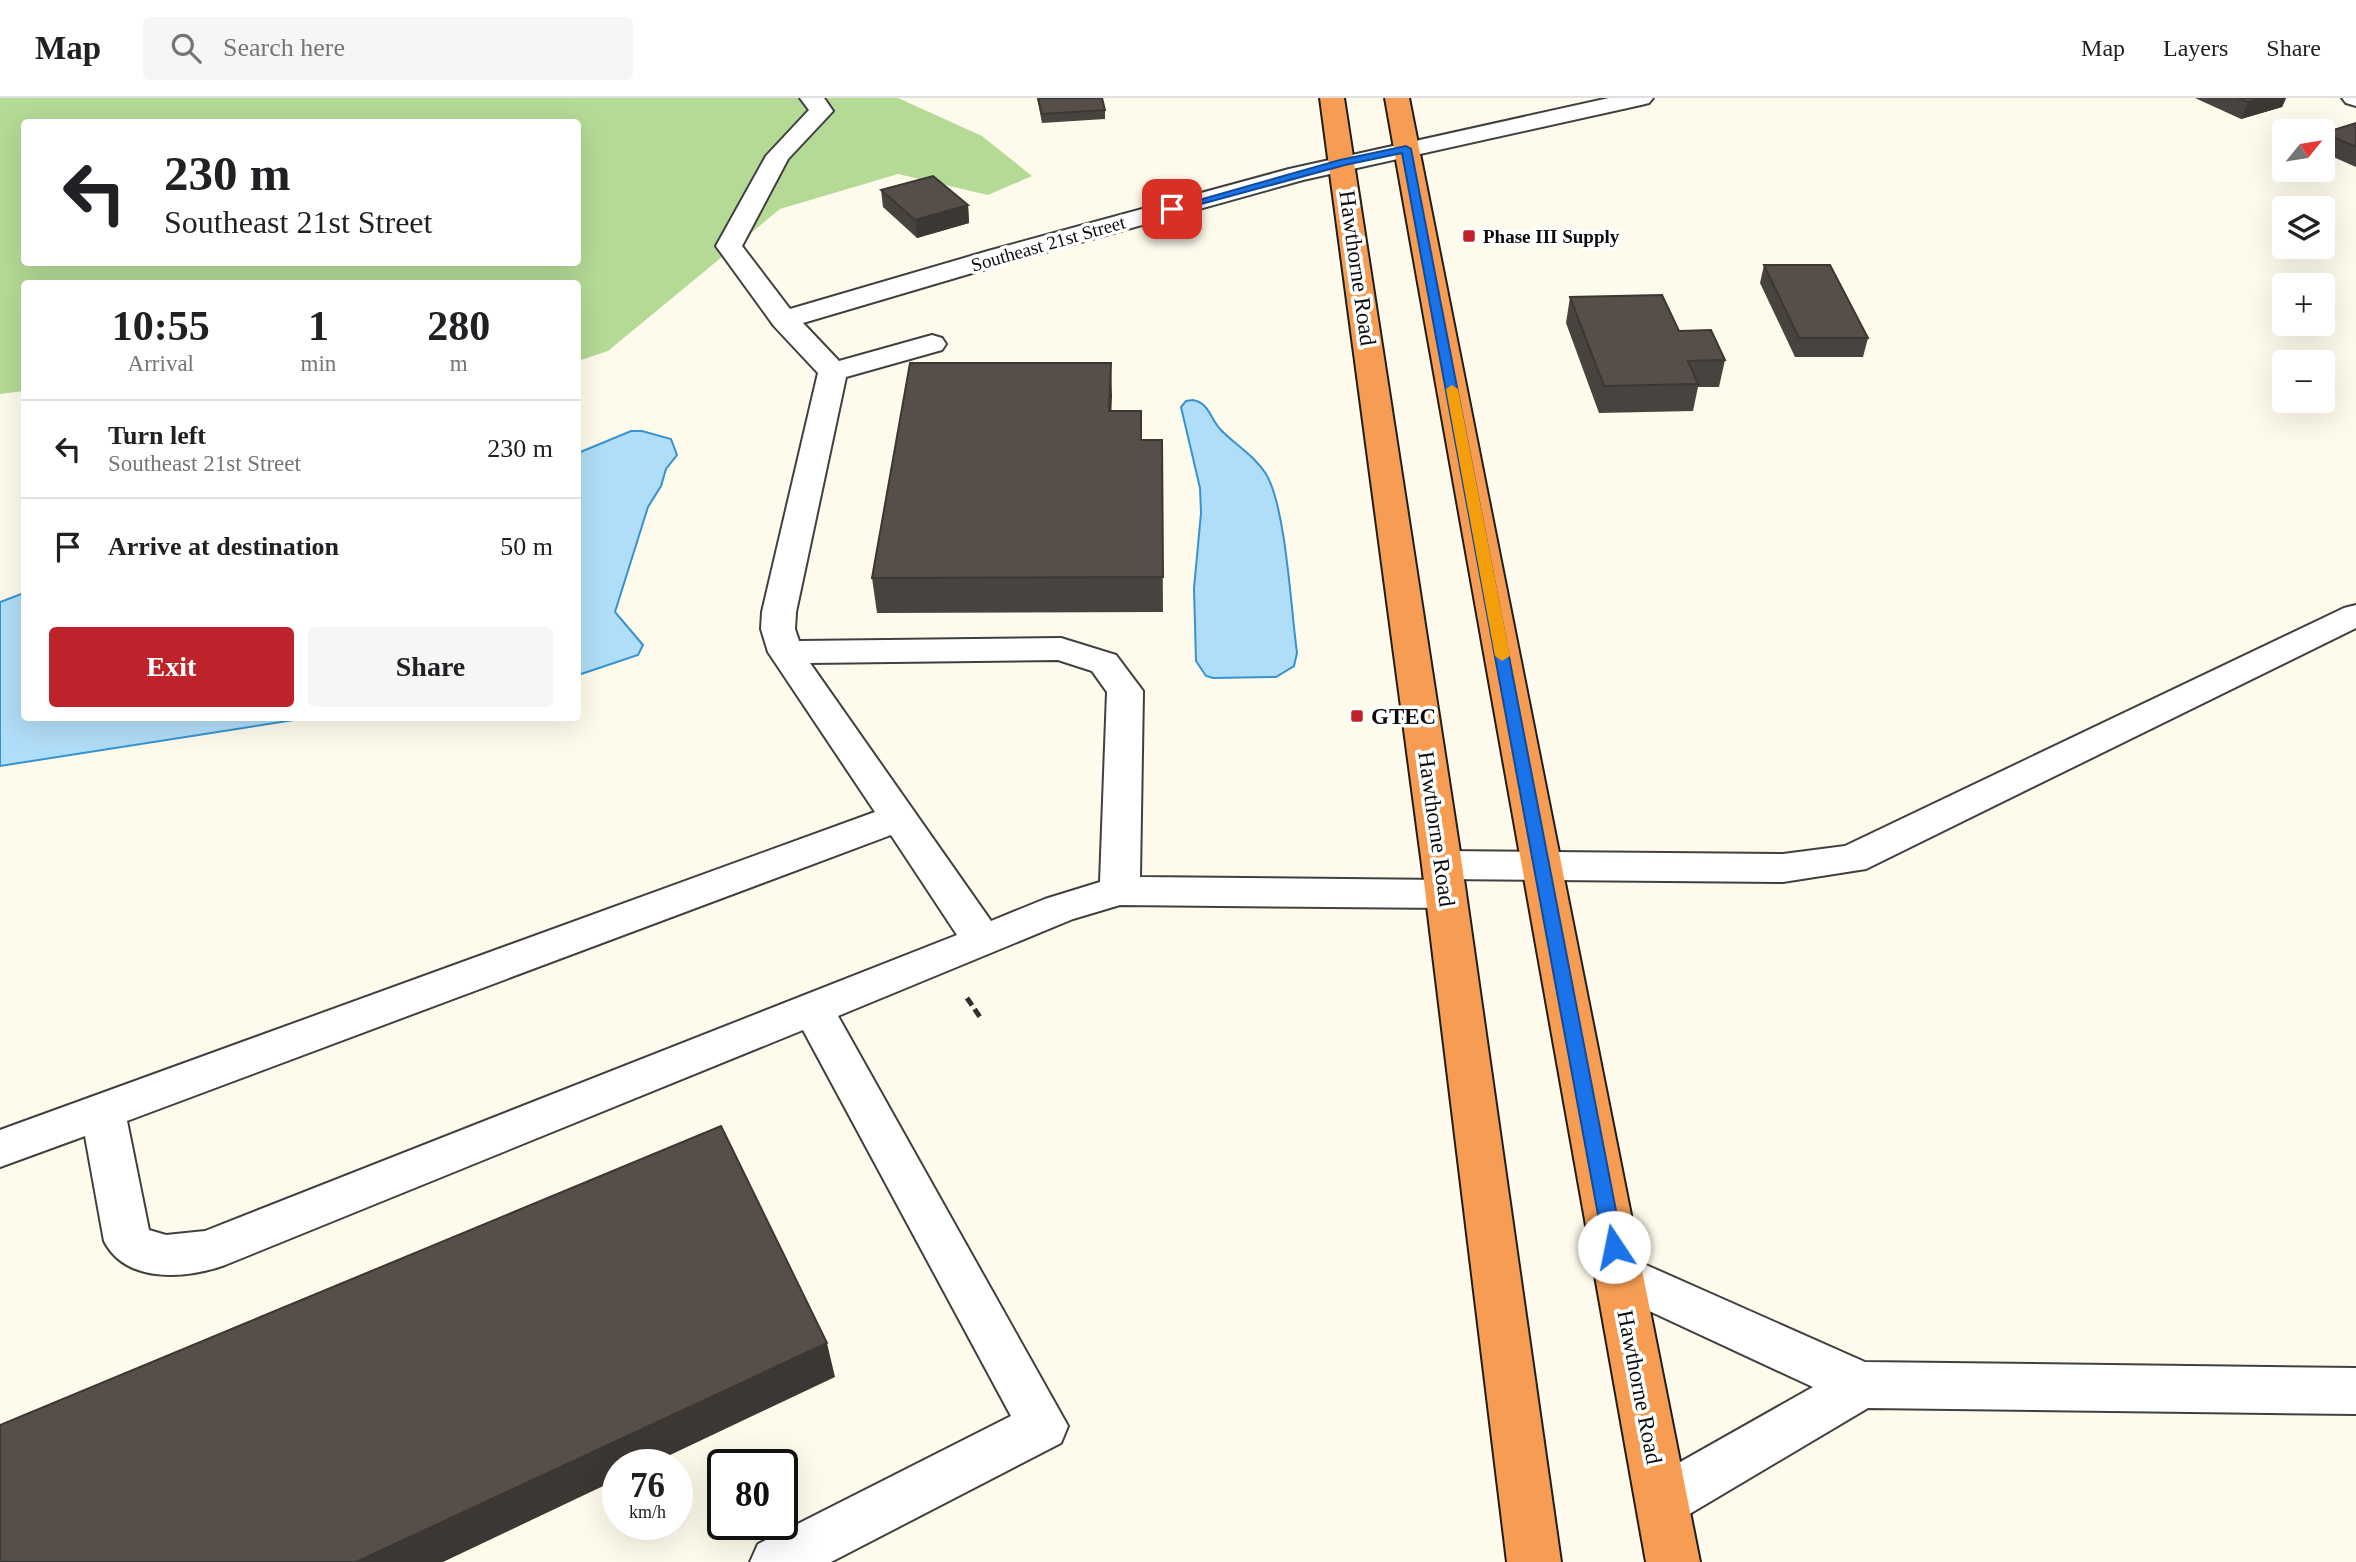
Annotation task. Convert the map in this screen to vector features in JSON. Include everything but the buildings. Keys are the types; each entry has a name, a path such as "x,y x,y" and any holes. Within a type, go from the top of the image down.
{"highway":[{"name":"Hawthorne Road","path":"1332,98 1344,162 1444,880 1534,1562"},
{"name":"Hawthorne Road","path":"1397,98 1673,1562"}],"street":[{"path":"812,98 821,110 778,156 729,246 785,320 832,372"},
{"name":"Southeast 21st Street","path":"785,320 1010,253 1344,162 1641,98"},
{"path":"832,372 932,344"},
{"path":"832,372 779,612 778,629 785,652 983,941"},
{"path":"103,1111 128,1241 146,1254 171,1256 208,1251 1059,909 1120,891 1444,880 1542,866 1783,868 1852,859 2356,615"},
{"path":"785,652 1061,649 1104,663 1125,691 1120,891"},
{"path":"0,1149 899,818"},
{"path":"777,1562 1043,1426 813,1009"},
{"path":"1619,1274 1862,1385 2356,1391"},
{"path":"1662,1501 1862,1385"}],"path":[{"path":"962,992 982,1020"}],"green space":[{"path":"0,98 898,98 982,136 1032,176 988,195 898,174 780,209 608,351 581,360 581,280 21,280 21,391 0,394"}],"water":[{"path":"1193,400 1203,404 1220,429 1256,461 1273,489 1287,560 1297,653 1294,666 1276,677 1213,678 1206,676 1196,661 1194,588 1201,513 1200,488 1181,407 1186,401"},
{"path":"631,431 642,431 671,439 677,455 666,469 661,486 648,507 615,612 643,645 638,655 581,674 581,452"},
{"path":"21,594 21,721 287,721 0,766 0,602"}],"slow traffic":[{"path":"1452,389 1502,656"}],"place":[{"name":"Phase III Supply","path":"1469,236"},
{"name":"GTEC","path":"1357,716"}],"route":[{"path":"1172,209 1344,162 1406,149 1614,1247"}]}
